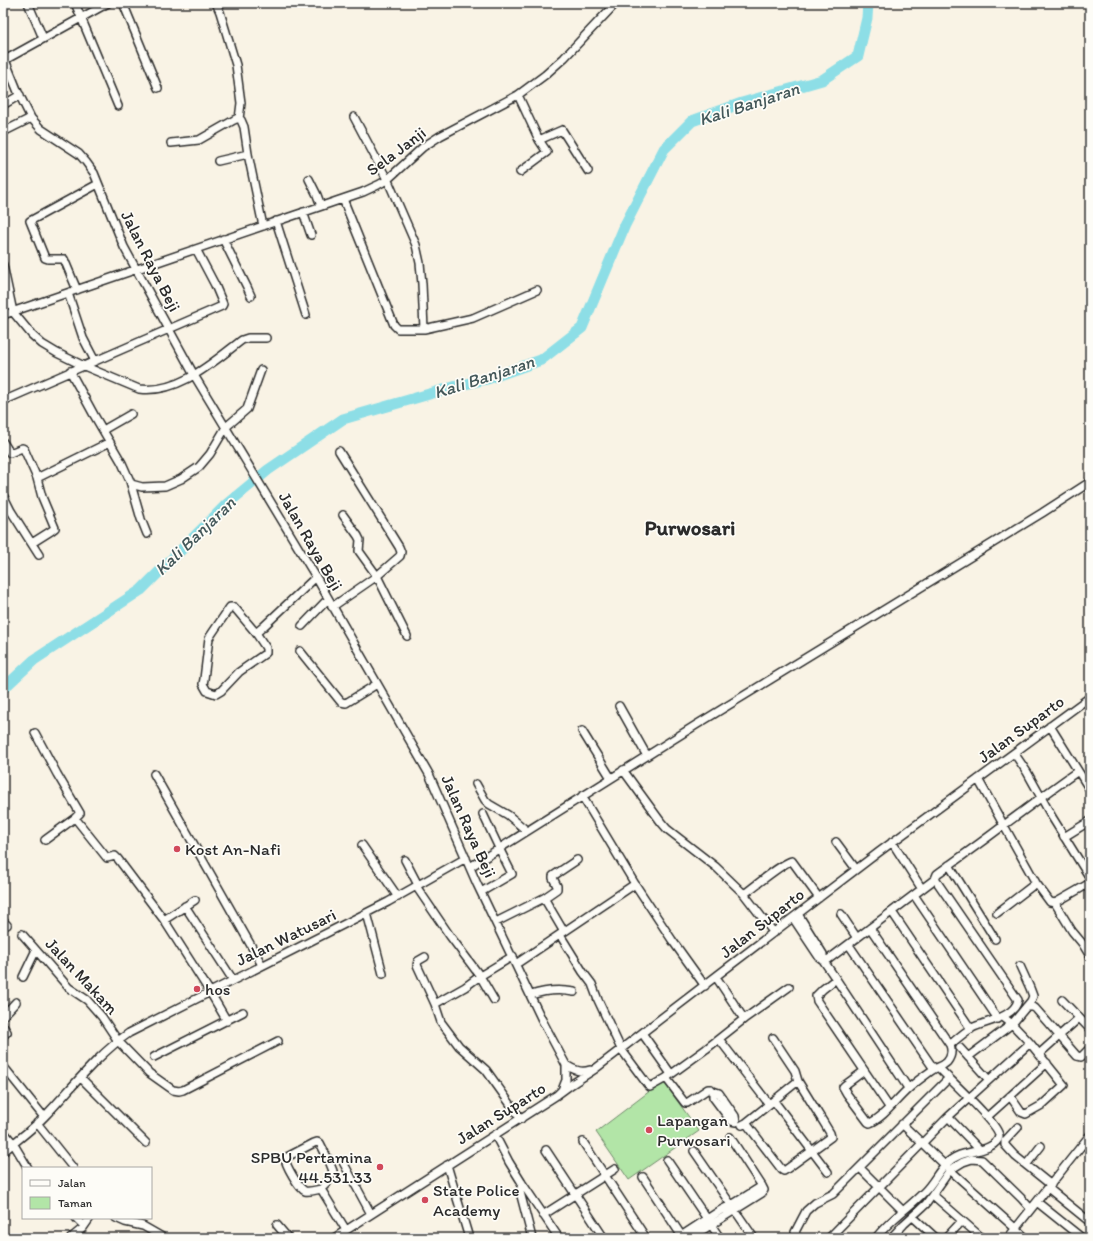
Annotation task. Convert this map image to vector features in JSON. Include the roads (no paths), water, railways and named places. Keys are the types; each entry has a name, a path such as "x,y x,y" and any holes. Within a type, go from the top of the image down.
{"street":[{"path":"28,3 43,38"},
{"path":"75,3 118,106"},
{"path":"4,58 108,3"},
{"path":"123,3 158,88"},
{"path":"216,3 236,65 241,103 239,119 244,126 248,154 263,226"},
{"name":"Sela Janji","path":"3,315 343,199 378,185 386,180 423,147 440,136 518,95 546,75 616,3"},
{"name":"Jalan Raya Beji","path":"4,58 31,118 41,128 80,154 91,169 124,247 194,375 316,577 429,774 481,892 542,1020 566,1065"},
{"path":"3,105 20,95"},
{"path":"518,95 539,140 547,152 520,172"},
{"path":"354,117 386,180 389,183 416,245 420,263 424,329"},
{"path":"3,132 31,118"},
{"path":"171,143 199,140 234,120 239,119"},
{"path":"539,140 562,130 588,170"},
{"path":"218,161 248,154"},
{"path":"309,179 321,206"},
{"path":"78,290 64,259 45,258 30,221 98,184"},
{"path":"343,199 394,325 398,329 424,329 473,318 537,290"},
{"path":"302,212 311,235"},
{"path":"276,221 306,315"},
{"path":"223,239 251,296"},
{"path":"3,401 70,371 216,310 222,306 223,304 215,284 196,249"},
{"path":"3,265 13,312 32,335 42,344 140,389 159,389 184,380 194,375 242,340 248,338 266,338"},
{"path":"68,293 83,338 88,364"},
{"path":"131,484 146,487 170,485 193,472 205,461 226,427 247,409 261,370"},
{"path":"70,371 122,463 131,484 147,534"},
{"path":"103,430 132,414"},
{"path":"3,442 10,453 22,448 24,449 37,478 42,497 55,528 32,543"},
{"path":"37,478 110,442"},
{"path":"332,607 377,576 400,556 401,552 339,451"},
{"path":"470,867 623,770 1090,482"},
{"path":"3,495 39,555"},
{"path":"343,515 358,536 360,540 359,551 377,576 407,636"},
{"path":"256,633 316,577"},
{"path":"302,626 328,599"},
{"path":"230,607 234,607 256,633 266,648 266,653 239,672 221,691 216,694 207,691 204,684 204,679 208,641 230,607"},
{"path":"300,651 343,704 377,684"},
{"name":"Jalan Suparto","path":"334,1238 558,1096 572,1084 705,986 892,842 1090,697"},
{"path":"619,706 647,756"},
{"path":"1050,726 1090,790"},
{"path":"582,732 611,778"},
{"path":"35,733 57,774 80,811 80,814 45,840"},
{"path":"1014,753 1027,772 1064,837 1090,878"},
{"path":"623,770 648,806 667,829 678,836 716,867 744,894 774,933"},
{"path":"824,961 849,945 935,879 937,874 1078,771"},
{"path":"154,774 262,965"},
{"path":"978,779 1036,883 1050,902 1055,903 1072,931 1090,956"},
{"path":"476,784 489,804 508,815 527,830"},
{"path":"582,796 635,884 705,986"},
{"path":"481,892 512,874 498,848 483,814"},
{"path":"75,818 107,858 115,856 118,858 164,920 227,1021"},
{"path":"1064,837 1090,821"},
{"path":"836,842 856,869"},
{"path":"892,842 922,889"},
{"path":"362,845 398,897"},
{"name":"Jalan Watusari","path":"3,1152 44,1117 104,1053 129,1033 398,897 466,858"},
{"path":"405,860 418,886 418,889 450,936 480,976 494,1000"},
{"path":"496,922 544,898 557,889 553,876 576,860"},
{"path":"744,894 780,867 789,861 792,861 819,898"},
{"path":"949,865 995,939"},
{"path":"935,879 1018,1000 1018,1003 1010,1012 1000,1018 971,1029 950,1045"},
{"path":"997,913 1036,883"},
{"path":"516,964 635,884"},
{"path":"1055,903 1090,884"},
{"path":"914,895 1000,1018 1012,1024 1064,1083 1064,1086 1042,1105 1026,1114 1021,1112 1010,1096"},
{"path":"544,898 583,972 592,984 621,1049 650,1087 669,1076 744,1019 789,988"},
{"path":"164,920 195,900"},
{"path":"185,906 234,980"},
{"path":"892,912 971,1029"},
{"path":"367,913 383,974"},
{"path":"841,914 857,938"},
{"path":"796,916 823,954 824,961 908,1088"},
{"path":"864,1071 843,1088 870,1123 880,1116 908,1088 948,1061 952,1051 950,1045 870,928"},
{"name":"Jalan Makam","path":"22,934 69,988 88,1000 102,1017 118,1041 149,1073 168,1088 179,1091 278,1041"},
{"path":"849,945 936,1068 949,1078 987,1117 998,1131 999,1136 996,1142 990,1147 961,1155 947,1167 927,1189 881,1231 876,1238"},
{"path":"23,977 36,950"},
{"path":"435,1004 465,987 512,956"},
{"path":"424,957 418,961 417,965 435,1004 441,1022 459,1046 486,1070 521,1119"},
{"path":"968,1057 1012,1024 1031,1001 1033,996 1020,966"},
{"path":"716,977 744,1019"},
{"path":"836,979 818,993 816,996 817,1001 889,1107"},
{"path":"531,995 554,990 574,992"},
{"path":"1062,1000 1090,1029"},
{"path":"3,1016 16,1002"},
{"path":"1026,1007 1035,1008 1079,1058 1090,1048"},
{"path":"154,1057 243,1012"},
{"path":"1039,1054 1079,1018"},
{"path":"3,1026 7,1032 3,1036"},
{"path":"642,1033 685,1103 708,1089 717,1091 735,1116 736,1122 741,1125 746,1123 798,1081"},
{"path":"746,1123 784,1171 829,1139 831,1136 798,1081 795,1071 773,1038"},
{"path":"719,1039 828,1172"},
{"path":"829,1238 948,1117 1030,1043"},
{"path":"960,1048 989,1080"},
{"path":"987,1117 1047,1063"},
{"path":"566,1065 581,1072 594,1069"},
{"path":"558,1096 566,1080 566,1065"},
{"path":"3,1066 44,1117"},
{"path":"81,1078 146,1143"},
{"path":"798,1238 795,1232 806,1211 815,1203 833,1194 949,1078"},
{"path":"948,1117 980,1150"},
{"path":"37,1123 72,1167"},
{"path":"902,1124 1026,1238"},
{"path":"1018,1127 1005,1141 1005,1145 1015,1156 1026,1164 1090,1222"},
{"path":"3,1131 13,1143 27,1167"},
{"path":"495,1135 522,1183 559,1238"},
{"path":"1008,1238 1030,1208 1037,1202 1090,1135"},
{"path":"644,1177 681,1237 733,1207 762,1186 730,1137"},
{"path":"583,1142 646,1238"},
{"path":"314,1143 320,1143 333,1171 327,1183 321,1189 306,1191 300,1188 285,1163 285,1158 314,1143"},
{"path":"1084,1143 1090,1148"},
{"path":"1026,1164 1042,1146"},
{"path":"546,1150 604,1238"},
{"path":"694,1151 754,1238"},
{"path":"891,1238 926,1204 933,1195 947,1167 972,1159 982,1160 1030,1208"},
{"path":"667,1160 720,1238"},
{"path":"343,1162 371,1214"},
{"path":"447,1165 469,1238"},
{"path":"860,1168 903,1211"},
{"path":"543,1215 614,1169"},
{"path":"522,1183 520,1192 532,1238"},
{"path":"321,1189 346,1230"},
{"path":"933,1195 982,1238"},
{"path":"1037,1202 1082,1238"},
{"path":"913,1217 936,1238"},
{"path":"77,1219 84,1226"},
{"path":"71,1238 89,1219"},
{"path":"118,1219 128,1223 143,1226 164,1238"},
{"path":"946,1238 962,1221"},
{"path":"690,1238 709,1222"},
{"path":"277,1225 288,1238"}],"waterway":[{"name":"Kali Banjaran","path":"3,689 34,660 141,590 227,504 268,470 343,419 457,386 487,379 541,360 582,328 625,225 664,149 692,121 742,103 822,80 858,56 867,18 868,3"}],"place":[{"name":"Kost An-Nafi","path":"177,849"},
{"name":"hos","path":"197,989"},
{"name":"Lapangan Purwosari","path":"649,1130"},
{"name":"SPBU Pertamina 44.531.33","path":"380,1167"},
{"name":"State Police Academy","path":"425,1200"}],"district":[{"name":"Purwosari","path":"690,527"}]}
